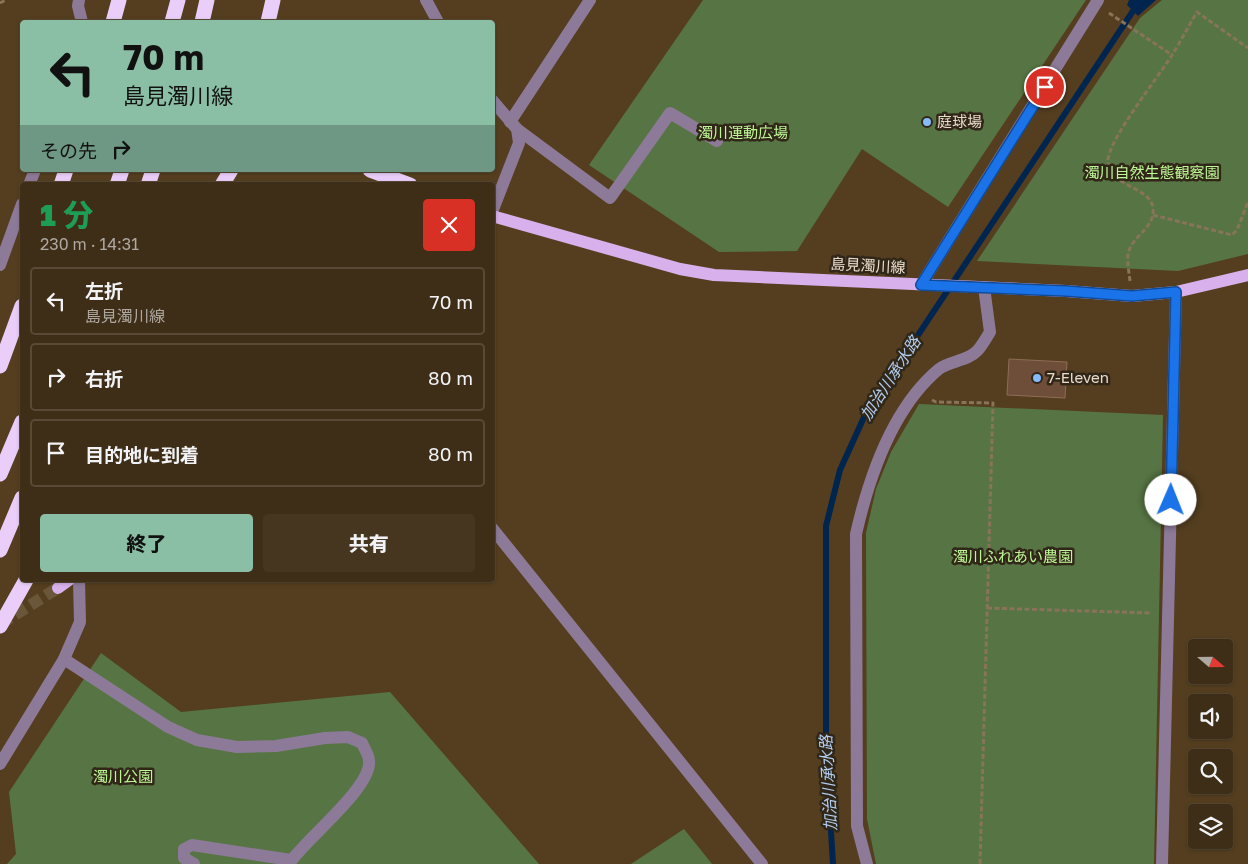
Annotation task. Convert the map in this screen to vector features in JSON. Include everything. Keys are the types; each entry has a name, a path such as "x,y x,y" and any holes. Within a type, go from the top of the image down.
{"highway":[{"path":"114,20 119,0"},
{"path":"173,20 178,0"},
{"path":"202,20 207,0"},
{"path":"268,20 273,0"},
{"path":"375,172 402,182"},
{"path":"0,366 20,311"},
{"path":"0,474 20,427"},
{"path":"0,550 20,503"},
{"path":"0,626 25,582"}],"main road":[{"name":"島見濁川線","path":"495,217 680,269 714,275 984,287 1132,296 1176,292 1248,276"},
{"path":"58,588 66,582"}],"street":[{"path":"79,0 78,6 82,20"},
{"path":"426,0 437,20"},
{"path":"513,125 590,0"},
{"path":"921,285 1097,2"},
{"path":"495,104 513,125 610,198 670,113 717,141"},
{"path":"495,204 519,143 513,125"},
{"path":"0,265 20,210"},
{"path":"867,864 857,826 856,534 865,497 886,441 914,394 940,368 976,353 990,332 984,287"},
{"path":"1162,864 1176,292"},
{"path":"495,532 762,864"},
{"path":"0,764 64,659 80,622 79,582"},
{"path":"64,659 168,727 197,740 237,747 276,746 348,736 362,743 370,761 366,777 326,826 290,862 192,846 184,849 184,858 194,864"}],"path":[{"path":"0,3 6,0"},
{"path":"1097,2 1172,55"},
{"path":"1132,296 1128,253 1134,240 1149,226 1153,215 1152,206 1146,196 1114,175 1108,160 1115,139 1172,55 1197,12 1248,48"},
{"path":"1153,215 1232,235 1237,230 1248,202"},
{"path":"914,394 936,402 993,403 980,864"},
{"path":"987,608 1168,614"}],"green space":[{"name":"濁川運動広場","path":"703,0 1086,0 948,207 862,149 797,251 719,252 589,165"},
{"name":"濁川自然生態観察園","path":"1162,0 1248,0 1248,254 1178,271 977,261 1140,18"},
{"name":"濁川ふれあい農園","path":"919,404 1163,415 1154,864 876,864 867,819 866,533 876,489 891,452"},
{"name":"濁川公園","path":"101,653 181,712 390,692 539,864 7,864 16,854 9,792"},
{"path":"684,829 712,864 631,864"}],"water":[{"path":"1129,0 1156,0 1138,16 1127,5"}],"building":[{"name":"7-Eleven","path":"1009,359 1067,362 1065,398 1007,395"}],"waterway":[{"name":"加治川承水路","path":"833,864 826,749 826,526 840,470 865,415 1133,11"}],"tunnel":[{"path":"0,624 58,588"}],"place":[{"name":"庭球場","path":"927,122"},
{"name":"7-Eleven","path":"1037,378"}],"route":[{"path":"1045,87 921,285 1066,291 1132,296 1176,292 1171,500"}]}
